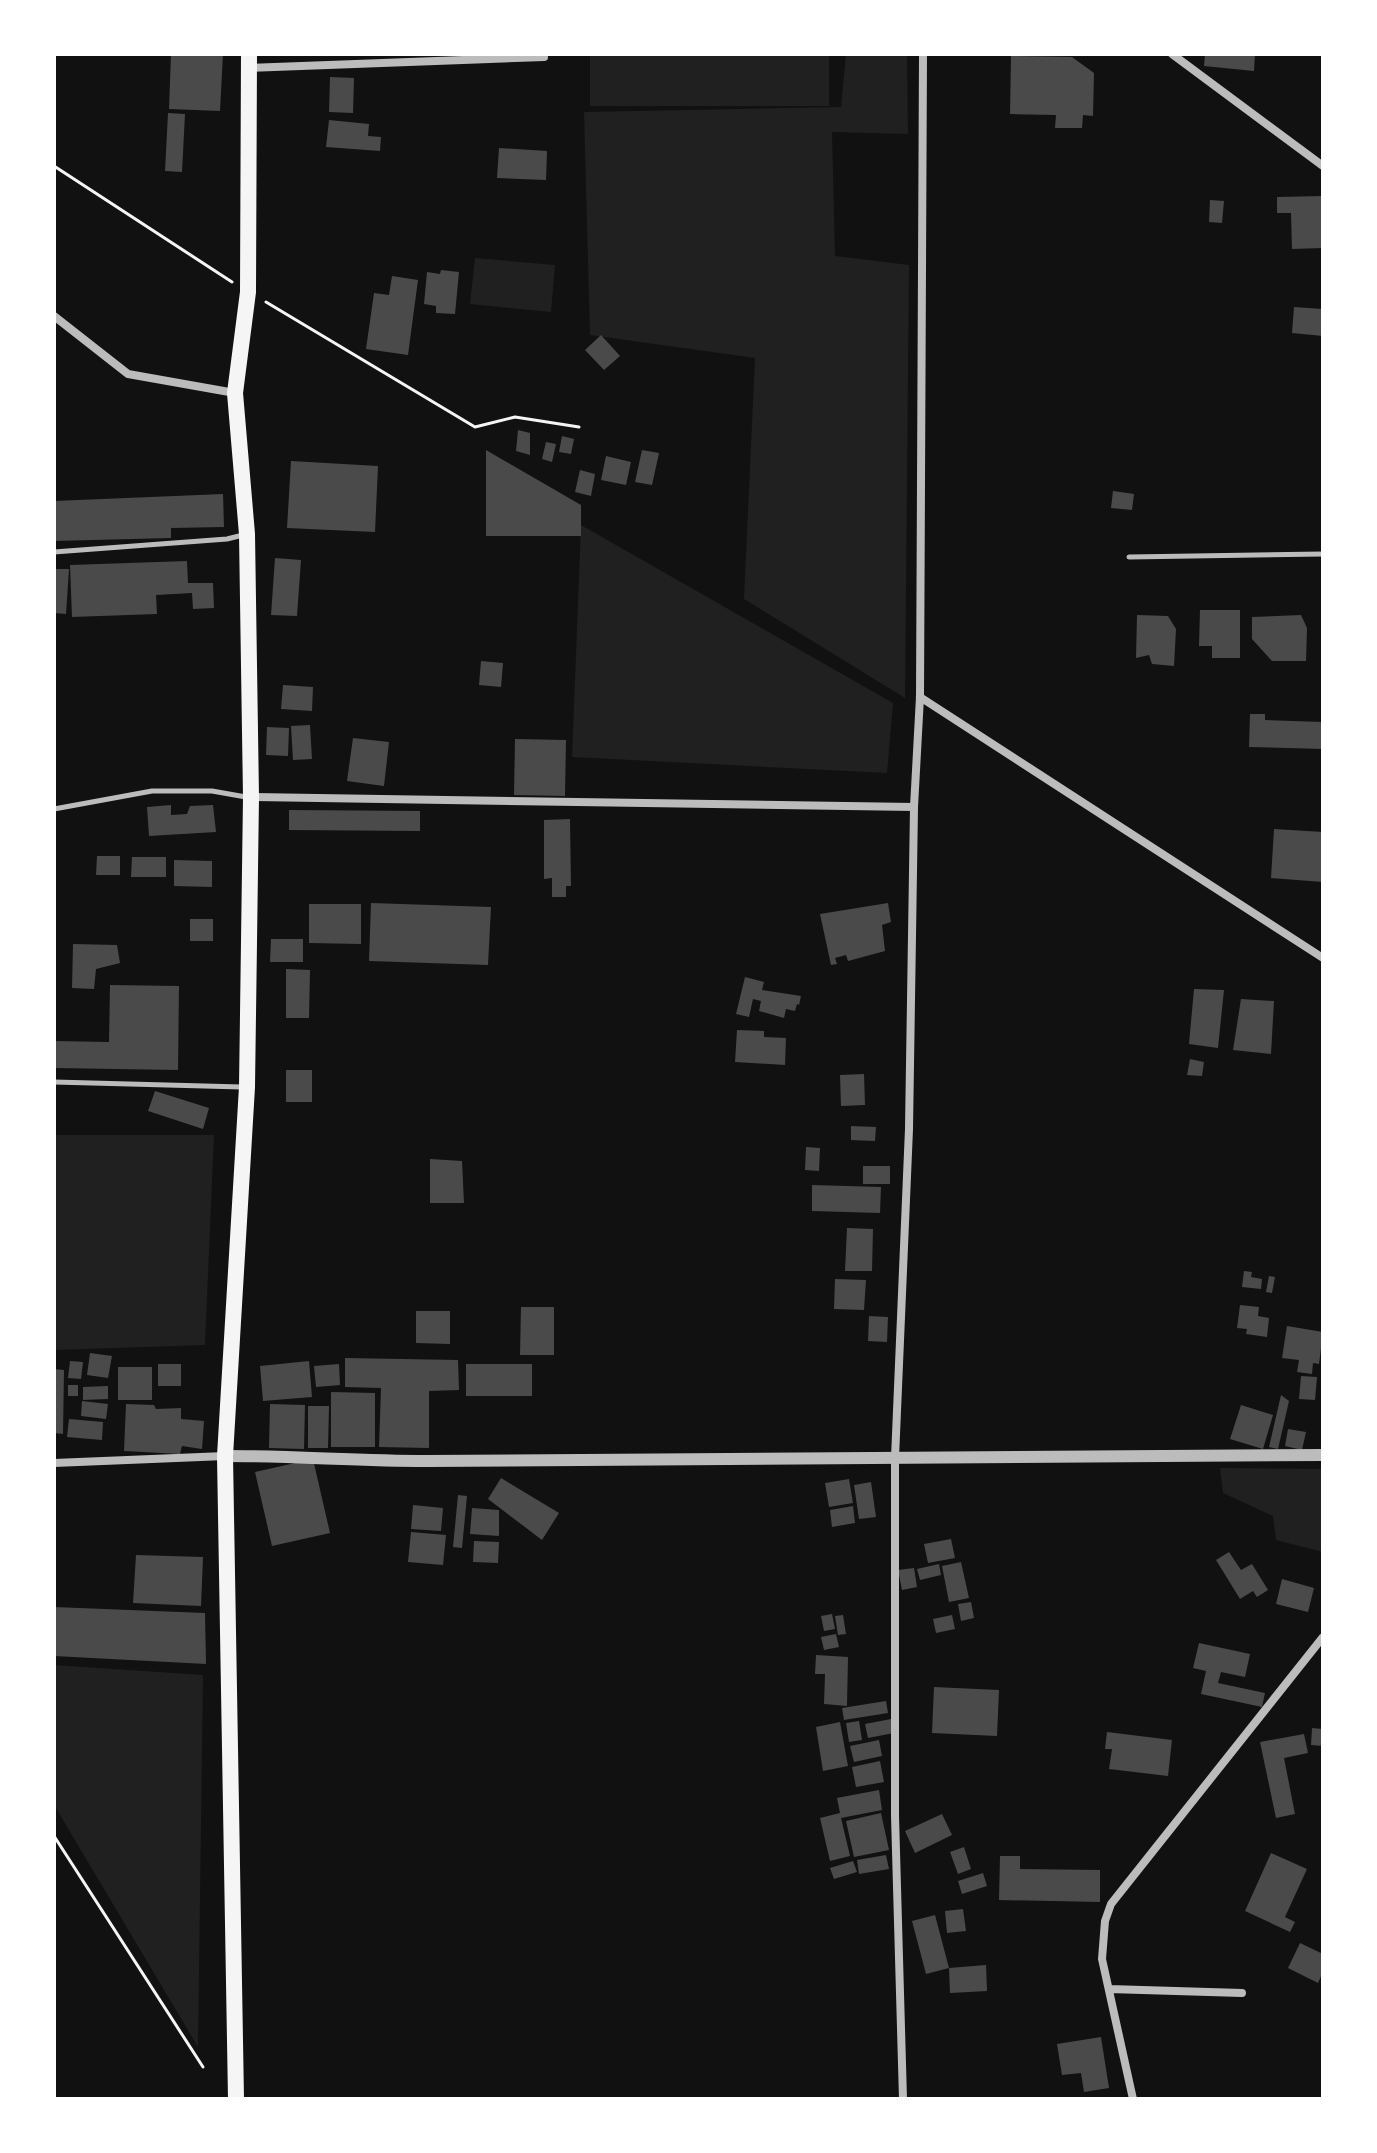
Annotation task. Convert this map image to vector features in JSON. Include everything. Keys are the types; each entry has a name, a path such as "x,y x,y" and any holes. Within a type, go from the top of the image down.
{"main road":[{"path":"236,2099 225,1456 247,1087 251,797 247,534 235,393 248,292 249,61"}],"street":[{"path":"903,2099 895,1816 895,1458 909,1129 914,807 920,697 923,54"},
{"path":"1172,54 1323,166"},
{"path":"249,61 544,57"},
{"path":"54,316 128,374 235,393"},
{"path":"920,697 1323,958"},
{"path":"251,797 914,807"},
{"path":"54,1463 225,1456 318,1456 341,1461 398,1461 1323,1455"},
{"path":"1133,2099 1102,1959 1105,1921 1111,1904 1323,1637"},
{"path":"1109,1989 1242,1993"}],"lane":[{"path":"54,552 227,539 247,534"},
{"path":"1129,557 1323,554"},
{"path":"54,809 152,791 212,791 251,797"},
{"path":"54,1082 247,1087"}],"path":[{"path":"54,166 248,292 475,427 515,417 579,427"},
{"path":"54,1836 203,2067"}],"shaded area":[{"path":"590,54 829,54 829,106 590,106"},
{"path":"846,54 907,54 908,134 832,132 835,256 909,265 905,698 744,599 755,358 590,335 584,112 841,107"},
{"path":"475,258 555,265 551,312 470,304"},
{"path":"581,525 893,703 887,773 572,757"},
{"path":"54,1135 214,1135 205,1345 54,1350"},
{"path":"1220,1468 1323,1469 1323,1552 1276,1540 1273,1516 1223,1493"},
{"path":"54,1665 203,1675 198,2047 54,1805"}],"building":[{"path":"171,54 223,54 220,111 169,109"},
{"path":"1205,54 1255,54 1254,71 1204,66"},
{"path":"1011,56 1072,57 1094,73 1093,116 1083,115 1082,128 1055,128 1056,115 1010,114"},
{"path":"330,77 354,78 353,113 329,112"},
{"path":"168,113 185,114 182,172 165,171"},
{"path":"329,120 369,124 368,136 381,137 380,151 326,147"},
{"path":"499,148 547,151 546,180 497,178"},
{"path":"1323,196 1323,248 1292,249 1291,213 1277,213 1277,197"},
{"path":"1210,200 1224,201 1222,223 1209,222"},
{"path":"441,270 459,272 455,314 436,313 436,306 424,304 427,272 440,274"},
{"path":"392,276 418,280 408,355 366,349 374,293 389,295"},
{"path":"1294,307 1323,309 1323,336 1292,333"},
{"path":"601,335 620,356 604,370 585,350"},
{"path":"518,430 530,433 530,455 516,451"},
{"path":"562,436 574,439 571,454 559,452"},
{"path":"546,442 556,444 552,462 542,459"},
{"path":"486,450 581,505 581,536 486,536"},
{"path":"642,450 659,453 652,485 635,482"},
{"path":"606,456 631,462 626,485 601,480"},
{"path":"291,461 378,466 375,532 287,528"},
{"path":"580,470 595,474 591,496 575,492"},
{"path":"1113,491 1134,494 1132,510 1111,508"},
{"path":"223,494 224,527 171,528 171,538 54,541 54,501"},
{"path":"275,558 301,560 297,616 271,615"},
{"path":"187,561 188,583 213,583 214,608 193,609 192,593 156,595 157,614 72,617 70,565"},
{"path":"54,569 69,569 66,614 54,613"},
{"path":"1200,610 1240,610 1240,658 1212,658 1212,646 1199,646"},
{"path":"1137,615 1168,616 1176,629 1174,666 1152,664 1149,655 1136,658"},
{"path":"1301,615 1307,628 1306,661 1272,661 1252,639 1252,617"},
{"path":"481,661 503,663 501,687 479,685"},
{"path":"283,685 313,687 312,711 281,709"},
{"path":"1250,714 1265,714 1265,720 1323,722 1323,749 1249,747"},
{"path":"310,725 312,759 293,760 291,726"},
{"path":"267,727 289,728 288,756 266,755"},
{"path":"353,738 389,742 384,786 347,781"},
{"path":"515,739 566,740 565,796 514,795"},
{"path":"171,805 171,815 187,814 190,806 213,805 216,832 149,836 147,807"},
{"path":"289,810 420,811 420,831 289,830"},
{"path":"570,819 571,886 566,886 566,897 552,897 552,878 544,879 544,820"},
{"path":"1274,829 1323,832 1323,882 1271,878"},
{"path":"97,856 120,856 120,875 96,875"},
{"path":"132,857 166,857 166,877 131,877"},
{"path":"174,860 212,861 212,887 174,886"},
{"path":"371,903 491,907 488,965 369,961"},
{"path":"888,903 891,922 882,925 885,951 848,961 846,955 835,958 837,964 831,965 820,914"},
{"path":"309,904 361,904 361,944 309,943"},
{"path":"190,919 213,919 213,941 190,941"},
{"path":"271,939 303,939 303,962 270,962"},
{"path":"73,944 117,945 120,963 96,969 94,989 72,988"},
{"path":"286,969 310,970 309,1018 286,1018"},
{"path":"745,977 764,982 762,990 801,996 799,1005 795,1011 786,1009 784,1018 759,1011 761,1001 753,999 749,1017 736,1014"},
{"path":"110,985 179,986 178,1070 54,1068 54,1041 109,1042"},
{"path":"1194,989 1224,990 1218,1048 1189,1044"},
{"path":"1241,999 1274,1001 1271,1054 1233,1050"},
{"path":"737,1030 764,1031 764,1037 786,1038 785,1065 735,1062"},
{"path":"1190,1059 1204,1062 1202,1076 1187,1075"},
{"path":"286,1070 312,1070 312,1102 286,1102"},
{"path":"864,1074 865,1105 841,1106 840,1075"},
{"path":"155,1091 209,1108 203,1129 148,1111"},
{"path":"851,1126 876,1127 875,1141 851,1140"},
{"path":"806,1147 820,1148 819,1171 805,1170"},
{"path":"430,1159 462,1161 464,1203 430,1203"},
{"path":"863,1166 890,1166 890,1184 863,1184"},
{"path":"812,1185 881,1187 880,1213 812,1211"},
{"path":"847,1228 873,1229 872,1271 845,1271"},
{"path":"1244,1271 1252,1272 1251,1277 1262,1279 1261,1289 1242,1287"},
{"path":"1269,1276 1275,1277 1272,1293 1266,1292"},
{"path":"835,1279 866,1280 864,1310 834,1309"},
{"path":"1240,1305 1259,1307 1258,1316 1269,1318 1267,1337 1246,1334 1247,1329 1237,1328"},
{"path":"521,1307 554,1307 554,1355 520,1355"},
{"path":"416,1311 450,1311 450,1344 416,1343"},
{"path":"869,1316 888,1317 887,1342 868,1341"},
{"path":"1287,1326 1323,1332 1319,1364 1313,1363 1312,1374 1297,1372 1299,1360 1282,1358"},
{"path":"90,1353 112,1356 108,1378 87,1375"},
{"path":"345,1358 458,1360 459,1390 429,1391 429,1448 379,1447 381,1388 345,1387"},
{"path":"70,1361 83,1362 81,1379 68,1378"},
{"path":"309,1361 312,1397 263,1401 260,1366"},
{"path":"158,1364 181,1364 181,1386 158,1386"},
{"path":"339,1364 340,1385 316,1387 314,1366"},
{"path":"466,1364 532,1364 532,1396 466,1396"},
{"path":"118,1367 152,1367 152,1400 118,1400"},
{"path":"54,1369 64,1370 63,1434 54,1433"},
{"path":"1301,1376 1317,1377 1315,1400 1299,1399"},
{"path":"68,1385 78,1385 78,1396 68,1396"},
{"path":"108,1386 108,1399 83,1400 83,1387"},
{"path":"331,1392 375,1393 375,1447 331,1447"},
{"path":"1281,1395 1289,1401 1278,1449 1269,1447"},
{"path":"82,1401 108,1404 106,1419 81,1416"},
{"path":"126,1404 154,1405 156,1409 181,1408 181,1419 204,1421 202,1449 182,1446 180,1454 124,1451"},
{"path":"270,1404 305,1405 304,1449 269,1448"},
{"path":"1241,1405 1273,1415 1263,1449 1230,1439"},
{"path":"308,1406 329,1406 328,1448 308,1448"},
{"path":"69,1419 103,1422 102,1440 67,1437"},
{"path":"1288,1429 1306,1432 1302,1450 1285,1446"},
{"path":"313,1459 330,1533 272,1546 255,1472"},
{"path":"501,1478 559,1513 542,1540 488,1499"},
{"path":"849,1479 853,1503 829,1507 825,1483"},
{"path":"871,1482 876,1517 859,1519 854,1485"},
{"path":"458,1495 467,1496 462,1548 453,1547"},
{"path":"413,1505 443,1508 441,1531 411,1529"},
{"path":"853,1506 855,1523 832,1527 830,1510"},
{"path":"472,1508 499,1510 499,1536 470,1534"},
{"path":"411,1532 446,1535 443,1565 408,1562"},
{"path":"951,1539 955,1558 928,1563 924,1544"},
{"path":"474,1541 499,1542 498,1563 473,1562"},
{"path":"1229,1552 1241,1570 1252,1564 1268,1590 1257,1597 1253,1591 1240,1599 1216,1560"},
{"path":"136,1555 203,1557 201,1606 133,1603"},
{"path":"961,1562 969,1598 949,1602 942,1566"},
{"path":"939,1564 941,1575 920,1580 917,1569"},
{"path":"914,1568 917,1587 902,1590 898,1570"},
{"path":"1282,1579 1314,1588 1308,1612 1276,1604"},
{"path":"971,1602 974,1618 961,1621 958,1604"},
{"path":"54,1607 205,1613 206,1664 54,1656"},
{"path":"832,1614 835,1629 824,1631 821,1616"},
{"path":"843,1615 846,1634 838,1635 835,1616"},
{"path":"952,1615 955,1629 936,1633 933,1619"},
{"path":"836,1634 839,1647 824,1650 821,1637"},
{"path":"1199,1643 1250,1654 1245,1677 1221,1672 1218,1683 1265,1693 1262,1707 1201,1694 1206,1671 1193,1668"},
{"path":"816,1655 848,1657 847,1706 824,1704 825,1674 815,1674"},
{"path":"934,1687 999,1690 997,1736 932,1733"},
{"path":"886,1701 888,1713 844,1720 842,1708"},
{"path":"891,1719 894,1733 868,1738 865,1724"},
{"path":"859,1721 862,1740 849,1742 846,1723"},
{"path":"840,1722 848,1766 823,1771 816,1727"},
{"path":"1312,1728 1323,1729 1323,1746 1311,1745"},
{"path":"1107,1732 1172,1740 1168,1776 1109,1769 1112,1749 1105,1749"},
{"path":"1304,1734 1308,1753 1284,1758 1295,1814 1276,1818 1260,1742"},
{"path":"879,1740 882,1756 854,1762 850,1746"},
{"path":"880,1761 884,1782 856,1787 852,1767"},
{"path":"879,1790 882,1810 841,1818 850,1856 830,1861 820,1818 840,1813 837,1798"},
{"path":"881,1813 889,1850 854,1857 846,1821"},
{"path":"942,1814 952,1835 915,1853 905,1831"},
{"path":"964,1847 971,1869 958,1874 950,1852"},
{"path":"1271,1853 1307,1869 1285,1917 1295,1922 1290,1932 1245,1911"},
{"path":"886,1855 889,1869 859,1874 857,1860"},
{"path":"1000,1856 1020,1856 1020,1869 1100,1870 1100,1902 999,1900"},
{"path":"853,1861 857,1872 834,1879 830,1868"},
{"path":"983,1873 987,1886 962,1894 958,1881"},
{"path":"963,1909 966,1931 947,1933 945,1911"},
{"path":"935,1915 949,1968 926,1974 912,1921"},
{"path":"1300,1943 1323,1954 1323,1972 1318,1983 1288,1968"},
{"path":"986,1965 987,1991 950,1993 949,1968"},
{"path":"1101,2037 1109,2088 1084,2092 1081,2073 1062,2075 1057,2044"}]}
